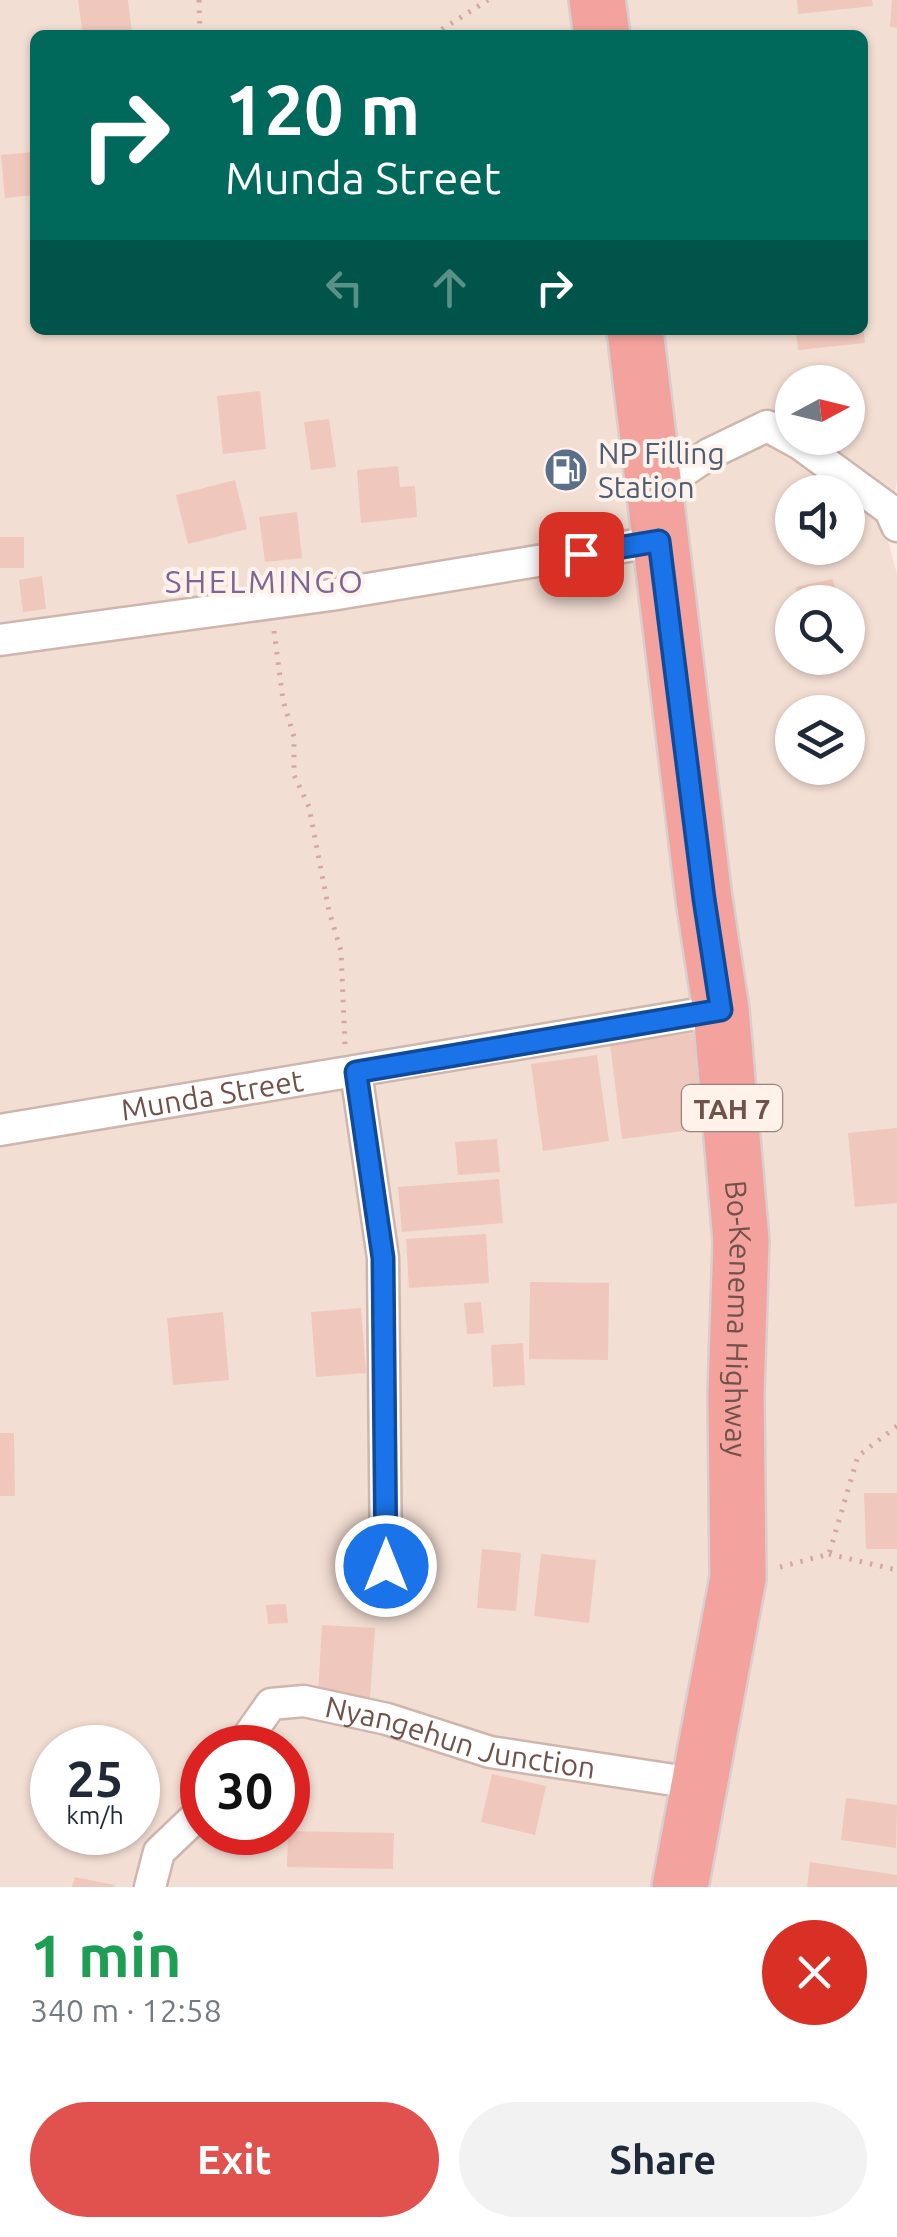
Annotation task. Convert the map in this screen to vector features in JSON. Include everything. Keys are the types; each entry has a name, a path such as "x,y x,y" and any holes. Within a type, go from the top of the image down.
{"highway":[{"path":"597,0 601,30"},
{"name":"Bo-Kenema Highway","path":"636,335 721,1010 741,1241 736,1394 738,1578 680,1887"}],"street":[{"path":"0,640 272,602 656,516 709,454 767,426 800,444 890,510 897,526"},
{"name":"Munda Street","path":"0,1130 721,1010"},
{"path":"350,1074 383,1258 386,1566"},
{"name":"Nyangehun Junction","path":"256,1725 271,1704 304,1702 388,1719 490,1752 700,1784"},
{"path":"150,1887 159,1852 180,1832"}],"path":[{"path":"199,0 200,30"},
{"path":"441,30 488,0"},
{"path":"272,602 283,700 294,737 294,776 310,808 341,951 350,1074"},
{"path":"829,1554 858,1456 897,1426"},
{"path":"738,1578 829,1554 897,1570"}],"shaded area":[{"path":"0,0 897,0 897,480 887,537 897,574 897,1887 0,1887"}],"building":[{"path":"78,0 128,0 132,30 82,30"},
{"path":"797,0 872,0 873,6 798,14"},
{"path":"892,0 897,0 897,28 890,27"},
{"path":"30,152 30,196 5,198 1,155"},
{"path":"796,335 864,335 865,343 798,350"},
{"path":"260,391 266,449 223,454 217,396"},
{"path":"329,419 336,467 311,470 304,422"},
{"path":"398,466 400,487 415,486 417,517 361,523 357,470"},
{"path":"235,480 247,529 188,544 176,495"},
{"path":"297,512 302,558 265,562 259,517"},
{"path":"0,537 24,537 24,568 0,568"},
{"path":"42,576 46,609 23,612 19,580"},
{"path":"833,579 834,585 805,585"},
{"path":"694,1033 705,1128 622,1139 610,1044"},
{"path":"597,1055 609,1141 543,1151 531,1064"},
{"path":"897,1128 897,1203 855,1207 848,1133"},
{"path":"497,1139 500,1172 458,1175 455,1142"},
{"path":"499,1179 503,1223 402,1232 398,1187"},
{"path":"486,1234 489,1283 409,1288 406,1239"},
{"path":"530,1282 609,1283 608,1360 529,1359"},
{"path":"481,1302 484,1333 467,1334 464,1303"},
{"path":"361,1308 366,1373 316,1377 311,1312"},
{"path":"223,1312 229,1380 173,1385 167,1318"},
{"path":"523,1343 525,1385 493,1387 491,1345"},
{"path":"0,1433 14,1433 15,1496 0,1496"},
{"path":"864,1493 897,1493 897,1549 866,1549"},
{"path":"482,1549 521,1553 516,1611 477,1608"},
{"path":"541,1554 596,1560 589,1623 534,1616"},
{"path":"286,1604 288,1623 268,1624 266,1605"},
{"path":"322,1625 375,1628 370,1698 318,1695"},
{"path":"492,1774 546,1786 535,1835 481,1822"},
{"path":"846,1798 897,1805 896,1848 841,1840"},
{"path":"310,1831 394,1833 393,1869 287,1867 287,1855 310,1855"},
{"path":"810,1862 897,1875 897,1887 807,1887"},
{"path":"75,1877 115,1885 72,1887"}],"place":[{"name":"NP Filling Station","path":"566,470"}],"district":[{"name":"SHELMINGO","path":"265,581"}],"route":[{"path":"386,1566 383,1258 356,1072 721,1010 659,541 581,554"}]}
